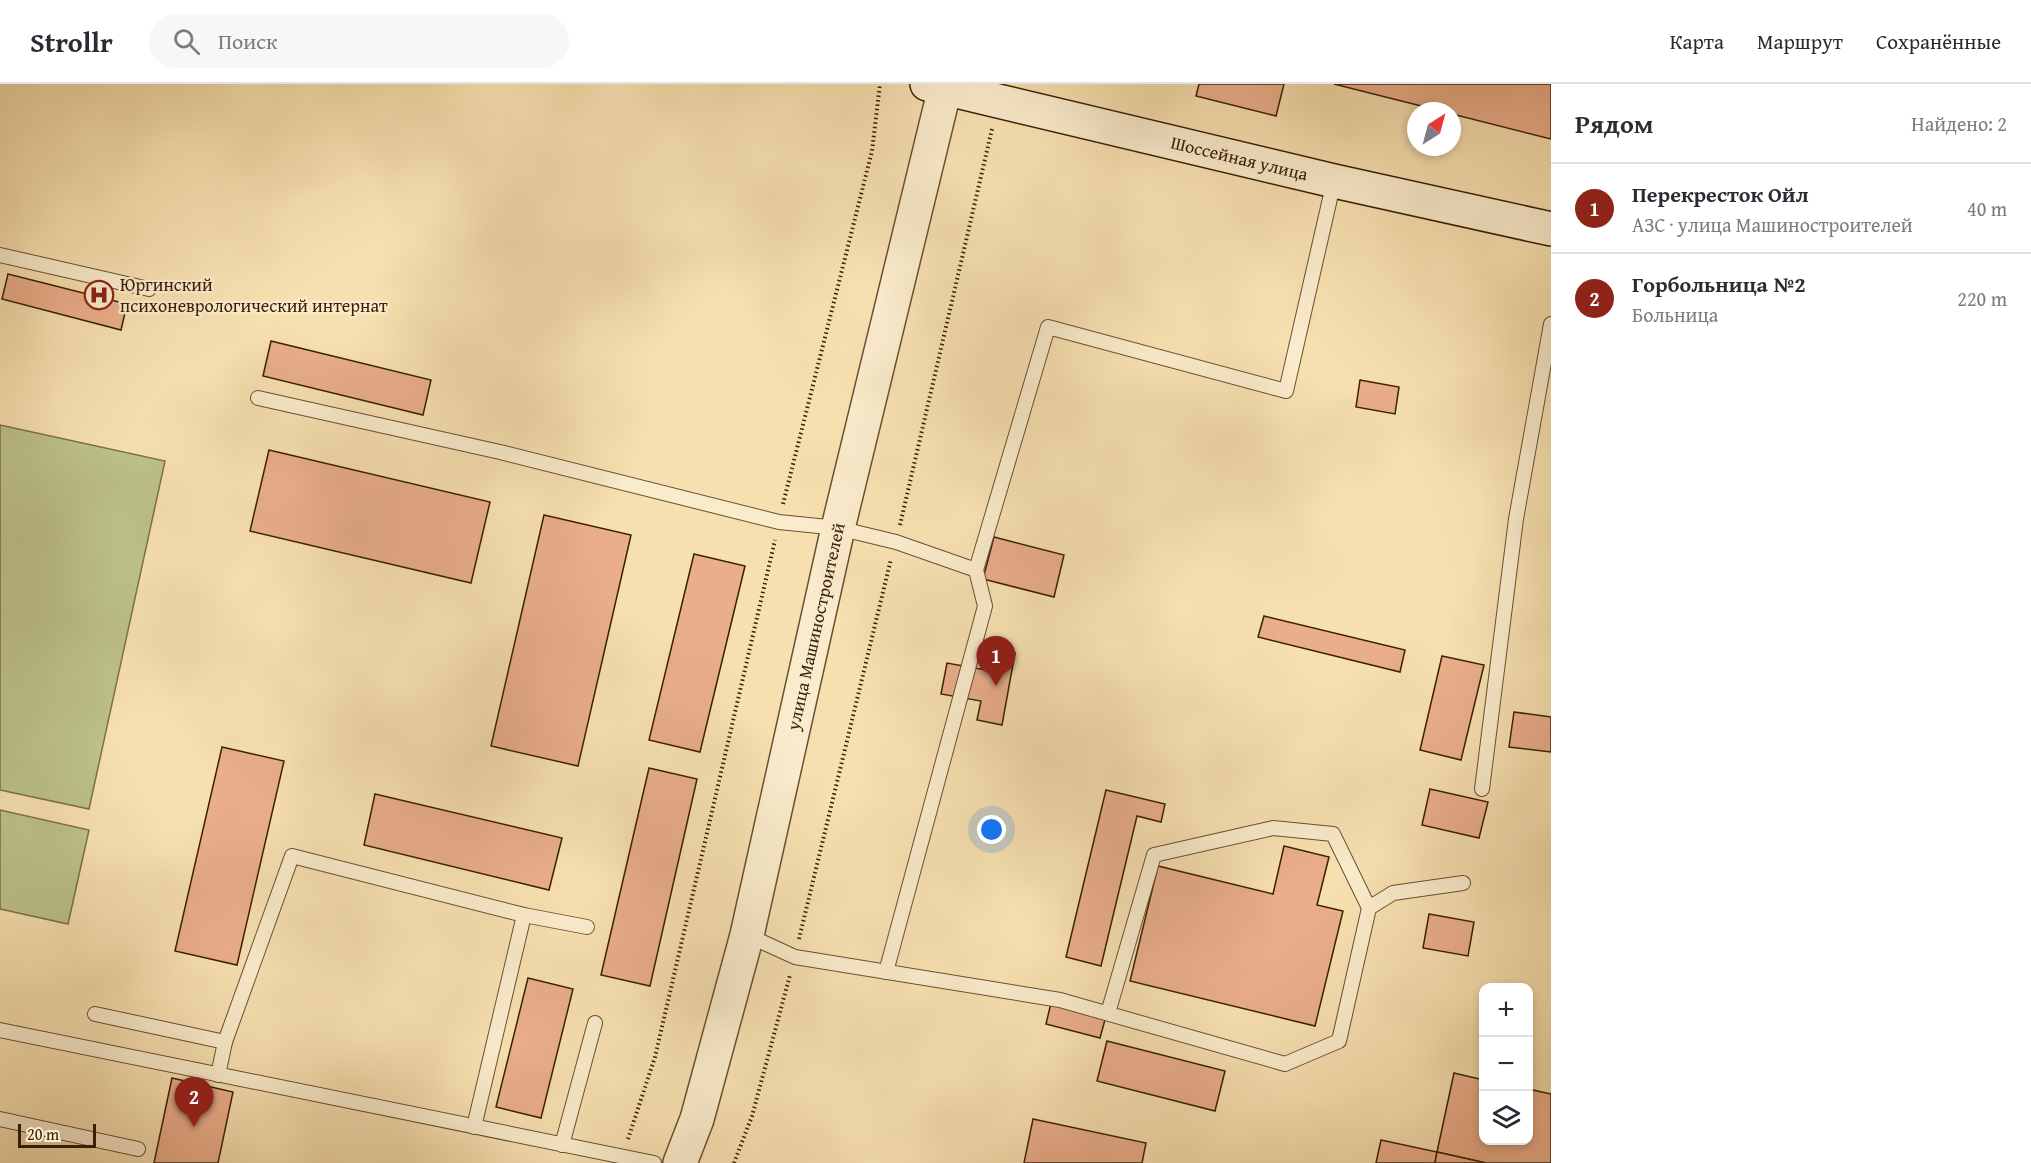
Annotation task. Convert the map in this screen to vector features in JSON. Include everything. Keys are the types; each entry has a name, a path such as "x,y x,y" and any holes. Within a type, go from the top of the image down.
{"street":[{"name":"Шоссейная улица","path":"940,86 1334,181 1551,229"},
{"name":"улица Машиностроителей","path":"680,1163 697,1119 747,935 940,86"}],"lane":[{"path":"886,972 985,606 976,570 1048,327 1286,391 1334,181"},
{"path":"0,255 149,289"},
{"path":"1482,789 1516,519 1551,324"},
{"path":"258,398 500,452 779,522 838,528 896,542 976,570"},
{"path":"747,935 795,957 1060,1000 1285,1064 1339,1041 1370,908 1333,834 1274,828 1154,855 1108,1013"},
{"path":"218,1075 225,1042 292,856 524,915 587,927"},
{"path":"1370,908 1394,893 1463,883"},
{"path":"474,1127 524,915"},
{"path":"95,1014 225,1042"},
{"path":"562,1145 595,1023"},
{"path":"0,1030 654,1163"},
{"path":"0,1119 138,1149"}],"path":[{"path":"622,1156 656,1057 779,522 872,151 880,84"},
{"path":"734,1163 752,1116 795,957 896,542 990,140 996,100"}],"green space":[{"path":"0,425 165,461 89,809 0,790"},
{"path":"0,810 89,830 68,924 0,909"}],"building":[{"path":"1199,84 1284,84 1276,116 1196,96"},
{"path":"1334,84 1551,84 1551,139 1461,116 1461,102 1407,102"},
{"path":"8,274 127,304 121,330 2,299"},
{"path":"271,341 431,380 423,415 263,376"},
{"path":"1360,380 1399,387 1395,414 1356,407"},
{"path":"269,450 490,502 471,583 250,531"},
{"path":"544,515 631,535 578,766 491,746"},
{"path":"994,537 1064,555 1054,597 983,579"},
{"path":"694,554 745,566 700,752 649,740"},
{"path":"1264,616 1405,650 1400,672 1258,637"},
{"path":"991,648 1015,653 1002,725 977,720 981,701 941,694 947,663 986,670"},
{"path":"1442,656 1484,665 1461,760 1420,750"},
{"path":"1514,712 1551,717 1551,752 1509,747"},
{"path":"222,747 284,761 237,965 175,951"},
{"path":"649,768 697,779 650,986 601,975"},
{"path":"1430,789 1488,802 1479,838 1422,825"},
{"path":"1106,790 1165,804 1161,822 1137,816 1101,966 1066,957"},
{"path":"375,794 562,838 549,890 364,845"},
{"path":"1284,846 1329,857 1317,905 1343,911 1315,1026 1130,981 1158,866 1273,894"},
{"path":"1429,914 1474,922 1468,956 1423,948"},
{"path":"528,978 573,989 541,1118 496,1107"},
{"path":"1051,1003 1106,1016 1100,1038 1046,1024"},
{"path":"1107,1041 1225,1071 1215,1111 1097,1081"},
{"path":"1454,1073 1479,1079 1479,1145 1533,1145 1533,1090 1551,1094 1551,1163 1486,1163 1437,1152"},
{"path":"172,1078 233,1092 218,1163 154,1163"},
{"path":"1033,1119 1146,1143 1142,1163 1024,1163"},
{"path":"1381,1140 1437,1152 1435,1163 1376,1163"},
{"path":"1437,1152 1486,1163 1435,1163"}],"place":[{"name":"Юргинский психоневрологический интернат","path":"99,295"},
{"name":"Перекресток Ойл","path":"996,686"},
{"name":"Горбольница №2","path":"194,1127"}]}
